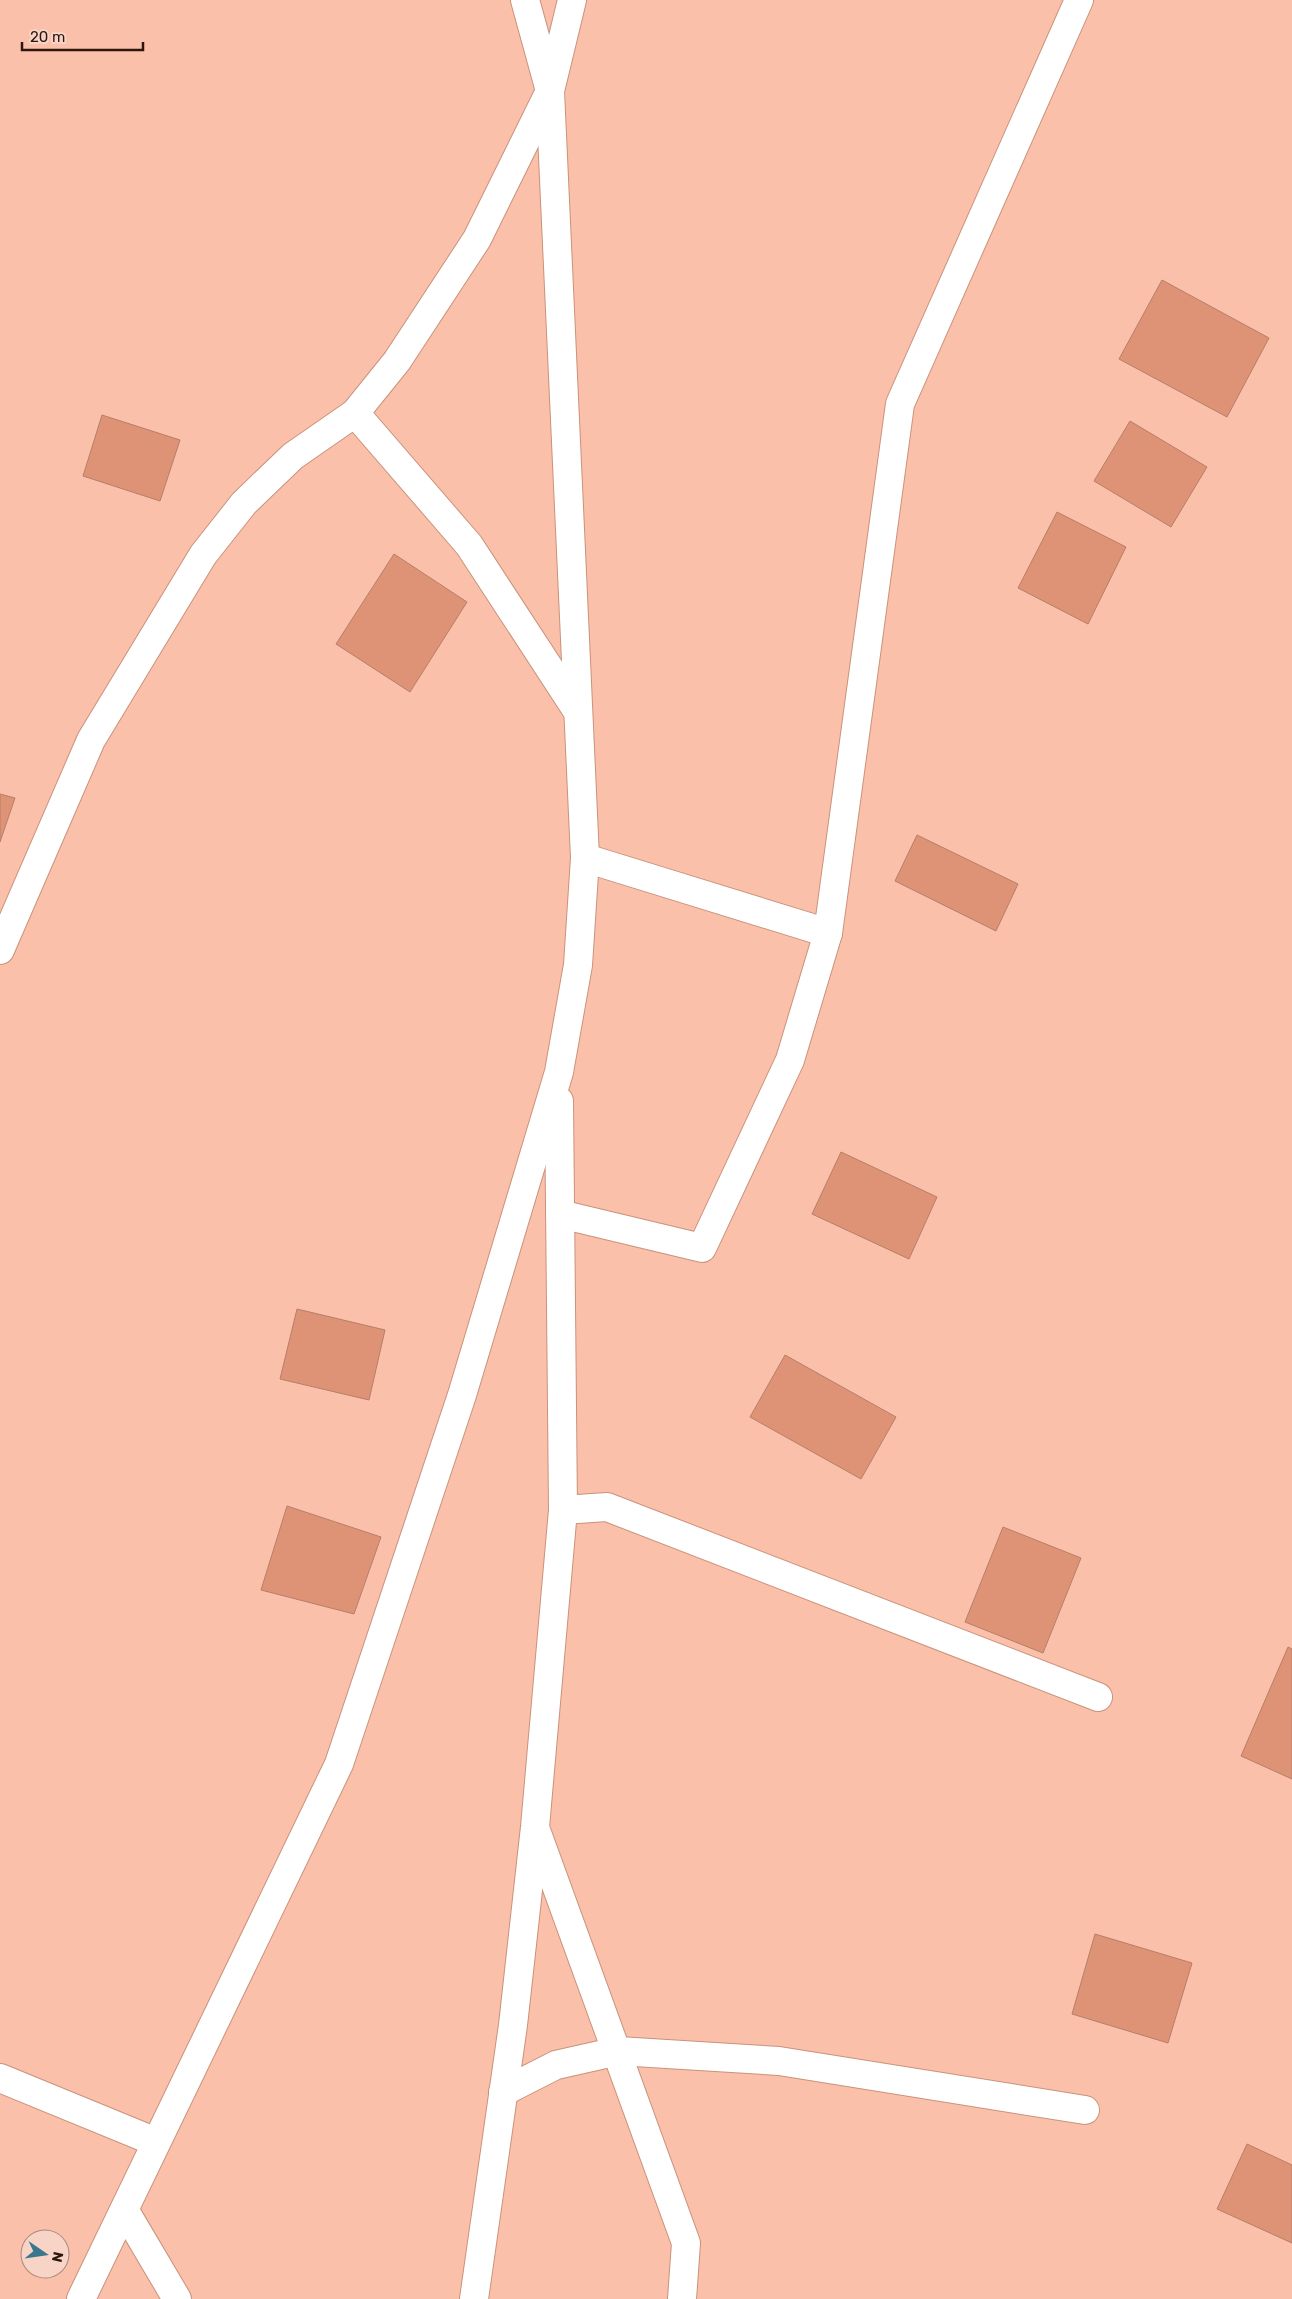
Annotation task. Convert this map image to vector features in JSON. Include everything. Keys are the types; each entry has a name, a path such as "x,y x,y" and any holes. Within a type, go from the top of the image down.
{"street":[{"path":"82,2299 339,1764 462,1395 559,1072 578,965 585,858 550,91 525,0"},
{"path":"0,950 91,740 204,555 244,503 293,456 355,414 397,361 477,239 550,91 572,0"},
{"path":"560,1214 702,1248 790,1060 828,933 900,404 1079,0"},
{"path":"355,414 469,545 578,713"},
{"path":"585,858 828,933"},
{"path":"474,2299 513,2025 535,1826 562,1510 559,1072"},
{"path":"562,1510 607,1507 1098,1697"},
{"path":"535,1826 686,2243 682,2299"},
{"path":"503,2092 556,2066 618,2051 778,2062 1085,2110"},
{"path":"0,2078 156,2142"},
{"path":"125,2212 177,2299"}],"building":[{"path":"1162,280 1269,338 1227,417 1119,359"},
{"path":"102,415 180,440 160,501 83,476"},
{"path":"1130,421 1207,467 1171,527 1094,481"},
{"path":"1057,512 1126,547 1088,624 1018,588"},
{"path":"394,554 467,602 410,692 336,644"},
{"path":"0,794 15,798 0,842"},
{"path":"917,835 1018,884 996,931 895,881"},
{"path":"841,1152 937,1197 909,1259 812,1214"},
{"path":"297,1309 385,1330 369,1400 280,1379"},
{"path":"785,1355 896,1417 861,1479 750,1417"},
{"path":"287,1506 381,1537 354,1614 261,1590"},
{"path":"1003,1527 1081,1558 1043,1653 965,1622"},
{"path":"1288,1647 1292,1649 1292,1779 1241,1756"},
{"path":"1095,1934 1192,1963 1168,2043 1072,2014"},
{"path":"1247,2144 1292,2165 1292,2243 1217,2209"}]}
